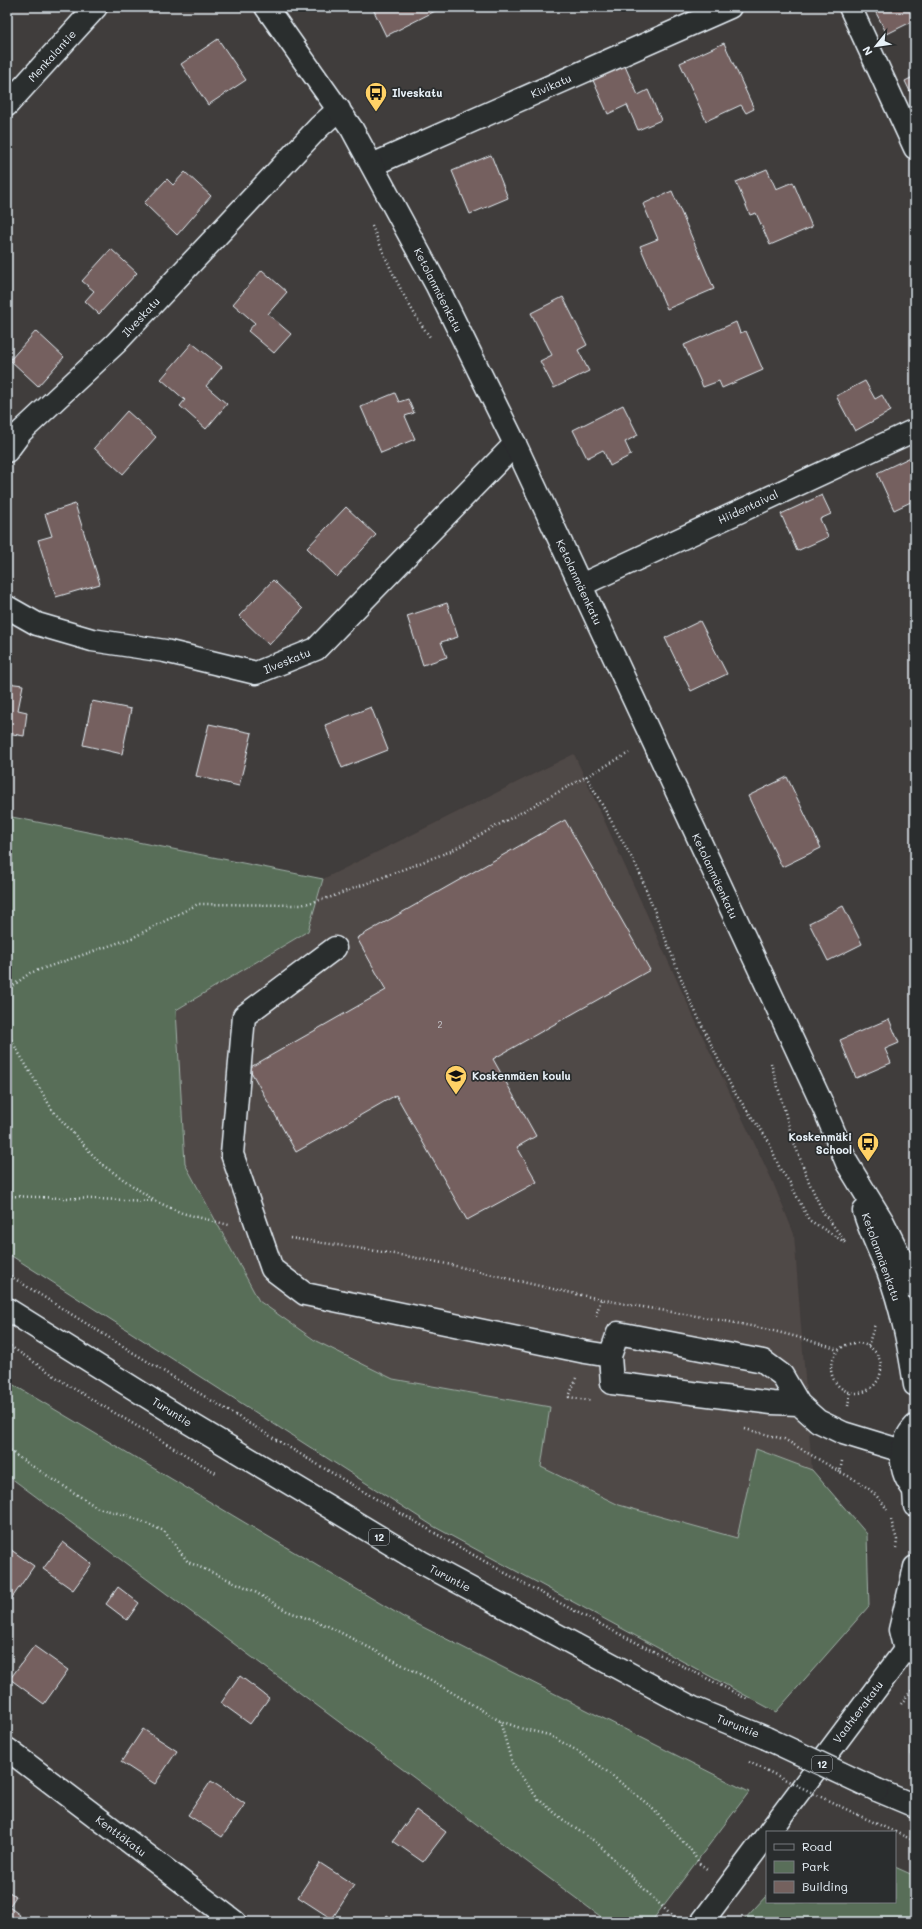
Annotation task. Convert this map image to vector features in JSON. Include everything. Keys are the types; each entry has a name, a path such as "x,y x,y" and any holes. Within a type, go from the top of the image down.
{"main road":[{"name":"Menkalantie","path":"7,106 96,7"},
{"name":"Ketolanmäenkatu","path":"266,7 339,109 372,165 436,284 515,444 855,1177 883,1222 915,1287"},
{"name":"Kivikatu","path":"372,165 730,7"},
{"path":"850,7 915,148"},
{"name":"Ilveskatu","path":"7,451 21,432 116,344 319,127 339,109"},
{"name":"Hiidentaival","path":"581,585 915,430"},
{"name":"Ilveskatu","path":"7,607 37,624 92,640 165,651 256,673 316,649 515,444"},
{"path":"334,948 244,1016 232,1154 272,1269 305,1294 610,1356"},
{"name":"Ketolanmäenkatu","path":"855,1177 869,1228 888,1272 902,1317 915,1385"},
{"name":"Turuntie","path":"7,1309 181,1418 421,1562 693,1708 766,1738 877,1790 915,1806"},
{"path":"799,1404 772,1403 612,1382 610,1356 618,1333 763,1361 782,1375 799,1404 818,1421 843,1433 902,1451"},
{"path":"915,1426 909,1432 902,1451 903,1472 915,1495"},
{"name":"Vaahterakatu","path":"770,1831 910,1647 900,1630 915,1567"},
{"name":"Kenttäkatu","path":"7,1749 235,1922"},
{"path":"702,1922 766,1836"}],"path":[{"path":"371,224 410,306 431,338"},
{"path":"7,990 30,973 132,938 198,904 301,905 331,897 451,851 630,752 633,760"},
{"path":"586,776 638,869 688,996 734,1092 768,1140 780,1169 790,1183 809,1220 847,1244 823,1212 809,1182 792,1137 770,1059"},
{"path":"7,1033 53,1111 101,1164 155,1201 182,1213 260,1234 364,1250 469,1270 625,1304 699,1316 781,1333 812,1340 838,1350"},
{"path":"7,1196 155,1201"},
{"path":"7,1274 190,1389 356,1488 546,1596 753,1702"},
{"path":"868,1346 875,1323"},
{"path":"852,1343 860,1343 868,1346 881,1364 880,1373 873,1387 866,1392 850,1393 837,1385 832,1379 831,1364 838,1350 845,1345 852,1343"},
{"path":"850,1393 843,1433 845,1447 840,1472 868,1488 879,1498 891,1518 897,1540 896,1554"},
{"path":"7,1448 18,1457 98,1508 129,1516 164,1531 188,1562 250,1589 287,1611 328,1626 431,1680 500,1721 520,1728 549,1735 600,1766 650,1806 690,1849 700,1864 714,1873"},
{"path":"500,1721 512,1763 536,1798 567,1823 596,1842 676,1921 681,1914"},
{"path":"749,1762 893,1831"},
{"path":"781,1782 785,1776"},
{"path":"896,1832 915,1841"}],"shaded area":[{"name":"Koskenmäen koulu","path":"574,754 699,1029 772,1180 794,1234 812,1470 756,1449 737,1538 619,1505 541,1467 550,1407 393,1379 316,1341 259,1301 185,1164 176,1010 308,931 323,879"}],"green space":[{"path":"7,816 323,879 308,931 176,1010 185,1164 259,1301 316,1341 393,1379 550,1407 541,1467 619,1505 737,1538 756,1449 812,1470 867,1534 869,1606 776,1712 433,1526 7,1253"},
{"path":"7,1381 405,1618 749,1792 651,1922 608,1922 7,1475"},
{"path":"915,1713 915,1757 911,1755 911,1718"},
{"path":"896,1867 915,1876 915,1922 742,1922 766,1896 766,1903 896,1903"}],"building":[{"path":"372,7 440,7 441,8 386,36"},
{"path":"873,7 915,7 915,20 887,34"},
{"path":"218,39 246,80 208,105 181,64"},
{"path":"724,43 754,109 746,113 741,105 706,121 680,63"},
{"path":"624,64 638,95 648,90 661,120 638,130 627,105 608,114 592,78"},
{"path":"915,76 915,102 905,81"},
{"path":"491,155 508,198 470,214 452,171"},
{"path":"767,169 776,189 793,182 812,227 770,245 756,213 750,215 736,182"},
{"path":"185,172 211,196 177,235 144,203 167,179 173,185"},
{"path":"672,191 714,289 667,309 640,246 658,239 643,204"},
{"path":"111,249 137,273 99,314 85,301 94,291 82,281"},
{"path":"262,270 287,292 268,314 291,334 274,353 248,331 255,323 233,304"},
{"path":"563,297 587,345 578,350 589,371 554,388 540,361 552,355 531,313"},
{"path":"736,322 740,333 746,331 763,370 722,388 719,381 703,387 684,345"},
{"path":"36,331 64,357 38,386 10,360"},
{"path":"192,343 222,367 206,386 227,404 206,429 180,406 185,400 161,379"},
{"path":"865,381 875,399 882,395 891,411 855,431 836,396"},
{"path":"395,393 399,402 408,399 414,413 405,416 415,439 381,453 361,407"},
{"path":"623,405 638,435 625,442 631,455 610,466 603,450 587,458 573,430"},
{"path":"127,411 156,437 123,474 94,448"},
{"path":"915,455 915,500 894,510 877,473"},
{"path":"822,495 831,514 820,519 828,537 797,551 781,514"},
{"path":"75,504 100,584 56,597 38,540 52,536 45,514"},
{"path":"346,507 376,535 337,577 307,548"},
{"path":"273,580 303,609 269,645 239,616"},
{"path":"447,603 458,637 441,642 447,657 423,665 407,616"},
{"path":"700,621 727,674 691,691 665,638"},
{"path":"7,683 23,685 18,710 27,712 24,736 7,733"},
{"path":"92,701 131,709 122,754 83,745"},
{"path":"371,707 388,750 342,768 325,725"},
{"path":"209,724 252,733 239,786 196,776"},
{"path":"787,777 821,848 782,867 748,796"},
{"path":"565,820 650,970 493,1059 536,1136 517,1147 537,1182 467,1220 396,1095 296,1152 249,1068 386,990 357,938"},
{"path":"843,906 862,944 828,961 809,923"},
{"path":"889,1019 899,1043 885,1049 891,1063 856,1078 840,1040"},
{"path":"63,1542 92,1564 73,1590 43,1569"},
{"path":"7,1547 34,1566 7,1605"},
{"path":"118,1587 139,1603 127,1620 106,1604"},
{"path":"34,1646 68,1670 44,1704 10,1679"},
{"path":"240,1676 269,1698 250,1724 221,1703"},
{"path":"143,1729 177,1751 155,1784 121,1762"},
{"path":"211,1781 245,1804 222,1837 188,1815"},
{"path":"416,1810 446,1832 423,1862 393,1841"},
{"path":"320,1863 354,1885 332,1919 298,1897"},
{"path":"7,1891 16,1896 9,1907 20,1915 16,1922 7,1922"},
{"path":"387,1915 398,1922 383,1922"}],"place":[{"name":"Ilveskatu","path":"376,112"},
{"name":"Koskenmäen koulu","path":"456,1096"},
{"name":"Koskenmäki School","path":"868,1162"}]}
